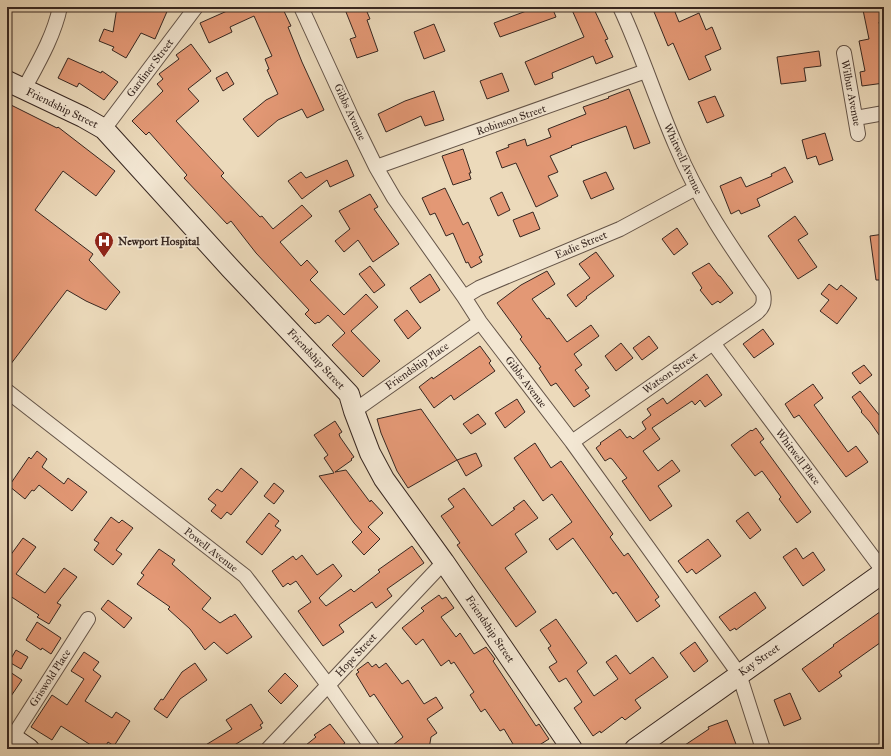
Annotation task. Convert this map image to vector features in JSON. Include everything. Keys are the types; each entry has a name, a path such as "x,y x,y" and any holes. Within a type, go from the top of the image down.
{"street":[{"path":"16,85 41,58 52,32 60,7"},
{"name":"Gardiner Street","path":"104,129 196,7"},
{"name":"Gibbs Avenue","path":"301,7 351,116 376,167 394,198 480,322 572,442 738,674 763,749"},
{"name":"Whitwell Avenue","path":"620,7 676,147 696,188 712,218 763,293 764,301"},
{"name":"Wilbur Avenue","path":"844,53 858,134"},
{"name":"Robinson Street","path":"376,167 646,72"},
{"name":"Friendship Street","path":"16,85 83,116 104,129 231,269 349,394 370,453 384,479 444,562 572,749"},
{"path":"856,118 884,113"},
{"name":"Eadie Street","path":"464,297 479,288 620,229 696,188"},
{"name":"Watson Street","path":"572,442 762,309 764,301"},
{"name":"Friendship Place","path":"354,411 480,322"},
{"name":"Whitwell Place","path":"713,343 884,572"},
{"name":"Powell Avenue","path":"7,391 245,576 328,685 373,749"},
{"name":"Hope Street","path":"268,749 444,562"},
{"name":"Kay Street","path":"635,749 738,674 884,572"},
{"name":"Griswold Place","path":"9,736 88,619"},
{"path":"9,736 28,749"}],"building":[{"path":"117,7 169,7 155,39 141,33 126,58 112,50 114,47 99,41 104,29 113,32"},
{"path":"236,7 282,7 291,26 288,27 302,62 324,110 307,118 302,109 278,120 258,137 243,119 266,100 278,94 267,70 269,69 265,59 272,56 254,16 230,27 232,32 209,43 200,23"},
{"path":"344,7 365,7 370,19 367,20 378,51 357,58 350,39 356,37"},
{"path":"537,7 552,7 556,17 500,37 494,23"},
{"path":"579,7 593,7 608,39 605,40 613,57 596,64 593,56 552,73 553,78 535,85 525,62 584,37 572,10"},
{"path":"652,7 673,7 679,22 699,13 706,30 712,27 721,49 705,56 711,70 689,80 673,43 668,46"},
{"path":"884,7 884,21 879,22 884,47 884,83 862,86 860,72 865,71 859,41 869,39 863,10"},
{"path":"434,24 445,51 424,59 414,32"},
{"path":"191,44 211,71 188,89 199,101 176,121 224,173 221,176 260,217 262,216 273,229 302,205 312,216 280,242 301,266 307,260 318,272 310,280 344,315 366,294 378,307 351,331 380,361 363,377 332,345 345,333 328,315 319,323 318,322 315,324 305,314 309,310 256,253 231,221 227,224 184,178 187,175 149,132 146,135 132,121 163,91 157,84 163,79 159,74 179,59 176,55"},
{"path":"819,51 821,66 804,68 806,81 781,84 777,57"},
{"path":"68,58 101,73 102,71 118,82 104,100 79,83 77,87 58,78"},
{"path":"227,72 234,84 223,91 216,78"},
{"path":"502,73 509,91 487,99 480,81"},
{"path":"629,89 650,143 634,149 626,126 571,146 572,147 550,156 558,172 548,176 558,196 536,207 516,163 502,168 496,152 509,147 508,145 525,139 527,146 551,137 548,129 586,114 583,107"},
{"path":"434,91 444,120 425,126 421,116 386,132 378,114 405,101"},
{"path":"715,96 724,116 707,123 698,102"},
{"path":"7,103 57,128 58,127 115,171 96,196 63,171 35,210 93,254 89,260 120,292 106,310 67,290 7,369"},
{"path":"825,133 833,160 819,165 816,156 807,159 802,140"},
{"path":"463,149 471,173 469,173 471,179 453,185 442,156"},
{"path":"347,160 354,176 330,187 327,180 302,199 288,181 301,172 306,178"},
{"path":"785,167 793,182 757,199 760,206 741,214 739,210 731,214 720,186 741,177 746,187 772,176 771,174"},
{"path":"606,172 614,189 591,199 583,181"},
{"path":"445,188 463,225 468,222 483,255 479,257 482,262 471,268 468,262 466,263 453,233 446,236 435,213 430,215 422,198"},
{"path":"502,192 510,210 498,216 490,198"},
{"path":"370,194 378,207 374,209 399,244 373,262 358,240 344,252 335,241 350,229 339,211"},
{"path":"533,212 540,229 520,237 513,220"},
{"path":"795,216 808,234 798,240 817,267 798,279 768,236"},
{"path":"677,228 688,244 674,255 662,239"},
{"path":"884,234 884,280 876,280 870,236"},
{"path":"596,252 614,276 586,297 587,298 576,307 567,295 590,278 579,264"},
{"path":"709,263 733,293 720,303 718,301 712,305 700,290 702,288 692,273"},
{"path":"370,266 385,285 374,293 359,274"},
{"path":"547,271 555,284 532,299 547,319 549,318 567,342 591,325 599,336 574,354 582,365 575,370 589,388 585,390 590,396 574,407 556,383 551,386 539,368 541,367 520,339 522,337 497,303 521,285"},
{"path":"430,274 440,290 420,303 410,288"},
{"path":"829,284 837,290 841,285 857,298 837,324 820,311 829,300 821,294"},
{"path":"407,310 421,328 408,339 394,320"},
{"path":"763,329 774,344 754,358 743,344"},
{"path":"649,336 658,348 642,360 633,348"},
{"path":"621,343 633,358 616,371 605,356"},
{"path":"480,346 491,361 489,363 495,371 454,400 451,395 434,408 419,387"},
{"path":"864,365 872,375 860,384 852,373"},
{"path":"707,374 722,395 705,407 700,400 695,405 692,401 652,428 660,439 643,451 658,471 672,460 680,471 658,486 672,506 650,521 622,481 627,478 612,459 610,458 605,461 596,448 601,444 600,443 620,429 627,438 630,436 633,439 646,429 642,422 651,415 647,409 663,398 667,404"},
{"path":"813,384 823,398 814,405 848,452 856,446 868,462 846,477 799,415 794,418 785,404"},
{"path":"860,391 884,421 884,442 861,412 862,411 852,397"},
{"path":"517,399 525,412 505,428 495,413"},
{"path":"421,409 457,460 408,488 397,471 381,433 377,419"},
{"path":"478,414 486,424 471,434 463,424"},
{"path":"335,421 342,432 339,434 340,437 354,457 335,472 346,470 370,502 371,500 383,513 368,527 380,539 364,555 352,542 362,532 319,476 334,473 324,458 328,455 314,435"},
{"path":"756,428 764,439 760,442 811,512 797,523 779,499 781,497 762,471 755,476 731,445"},
{"path":"535,443 551,468 561,461 613,534 610,537 624,556 628,553 659,597 655,600 660,606 637,622 616,592 613,594 573,538 557,550 549,539 572,522 552,494 543,501 514,458"},
{"path":"37,451 47,459 42,467 64,484 68,478 87,492 72,511 39,485 34,491 32,490 25,499 9,486 29,457 31,459"},
{"path":"476,453 482,466 466,476 457,460"},
{"path":"241,468 258,482 231,515 227,512 221,519 211,511 216,505 208,499 217,489 222,492"},
{"path":"274,483 284,491 274,504 264,496"},
{"path":"464,488 492,526 515,509 513,508 524,500 538,518 515,534 527,552 505,568 536,612 516,627 457,545 460,543 441,516 454,507 448,499"},
{"path":"748,512 761,530 750,539 736,521"},
{"path":"269,513 279,521 275,526 281,530 262,555 246,542"},
{"path":"111,517 119,523 122,520 133,528 116,550 122,554 113,565 94,550 99,543 94,540"},
{"path":"23,538 36,547 16,574 45,593 64,568 77,577 57,603 61,605 49,624 37,617 39,615 7,594 7,560"},
{"path":"708,539 721,556 696,574 692,569 687,573 678,561"},
{"path":"412,546 424,563 387,589 392,596 376,608 372,602 339,625 344,632 323,646 298,611 311,602 296,581 290,585 288,583 283,587 272,571 293,556 296,560 302,555 317,575 333,564 342,576 319,598 326,606 351,589 354,592 380,572 378,570"},
{"path":"796,548 803,559 813,552 825,570 803,586 783,557"},
{"path":"159,549 175,560 172,564 211,598 202,609 220,623 235,614 252,637 227,654 214,642 205,650 190,629 168,609 170,607 137,584 144,575 141,573"},
{"path":"755,592 766,608 736,630 735,628 730,631 719,617"},
{"path":"439,595 442,599 446,597 454,608 441,617 456,637 460,633 474,654 486,647 495,659 493,661 536,726 539,724 549,739 533,749 516,749 504,729 500,731 485,709 481,712 470,695 474,692 454,662 451,664 449,660 441,666 423,639 416,645 402,628 424,611 421,608"},
{"path":"108,600 132,618 124,628 101,609"},
{"path":"884,609 884,640 839,672 842,676 819,692 802,669"},
{"path":"556,619 587,663 577,671 594,696 618,679 606,662 616,655 630,674 653,657 668,677 635,700 641,708 625,720 622,717 601,733 600,731 593,736 574,708 582,702 566,678 559,682 549,667 557,662 548,648 551,646 540,630"},
{"path":"37,622 61,638 51,654 42,648 41,650 26,640"},
{"path":"695,642 708,661 694,672 680,653"},
{"path":"16,650 28,657 21,669 9,662"},
{"path":"84,652 99,662 93,670 101,676 85,701 112,718 116,712 130,721 114,746 108,742 104,749 97,749 61,726 52,740 31,727 52,695 67,705 84,679 71,671"},
{"path":"368,662 372,667 376,664 379,668 386,663 402,684 408,680 424,704 436,697 443,708 427,719 437,733 431,737 429,749 388,749 403,737 374,694 370,697 356,674 359,672 357,670"},
{"path":"195,663 207,680 180,699 167,718 154,709 161,699 163,700 182,672"},
{"path":"7,670 22,680 7,702"},
{"path":"285,673 298,686 281,704 268,691"},
{"path":"790,693 801,719 784,726 774,700"},
{"path":"251,704 263,723 260,725 262,728 228,749 199,749 232,729 226,720"},
{"path":"727,720 737,747 730,749 679,749 709,729 708,727"},
{"path":"330,724 345,743 337,749 301,749 316,737 314,735"}],"place":[{"name":"Newport Hospital","path":"104,258"}]}
